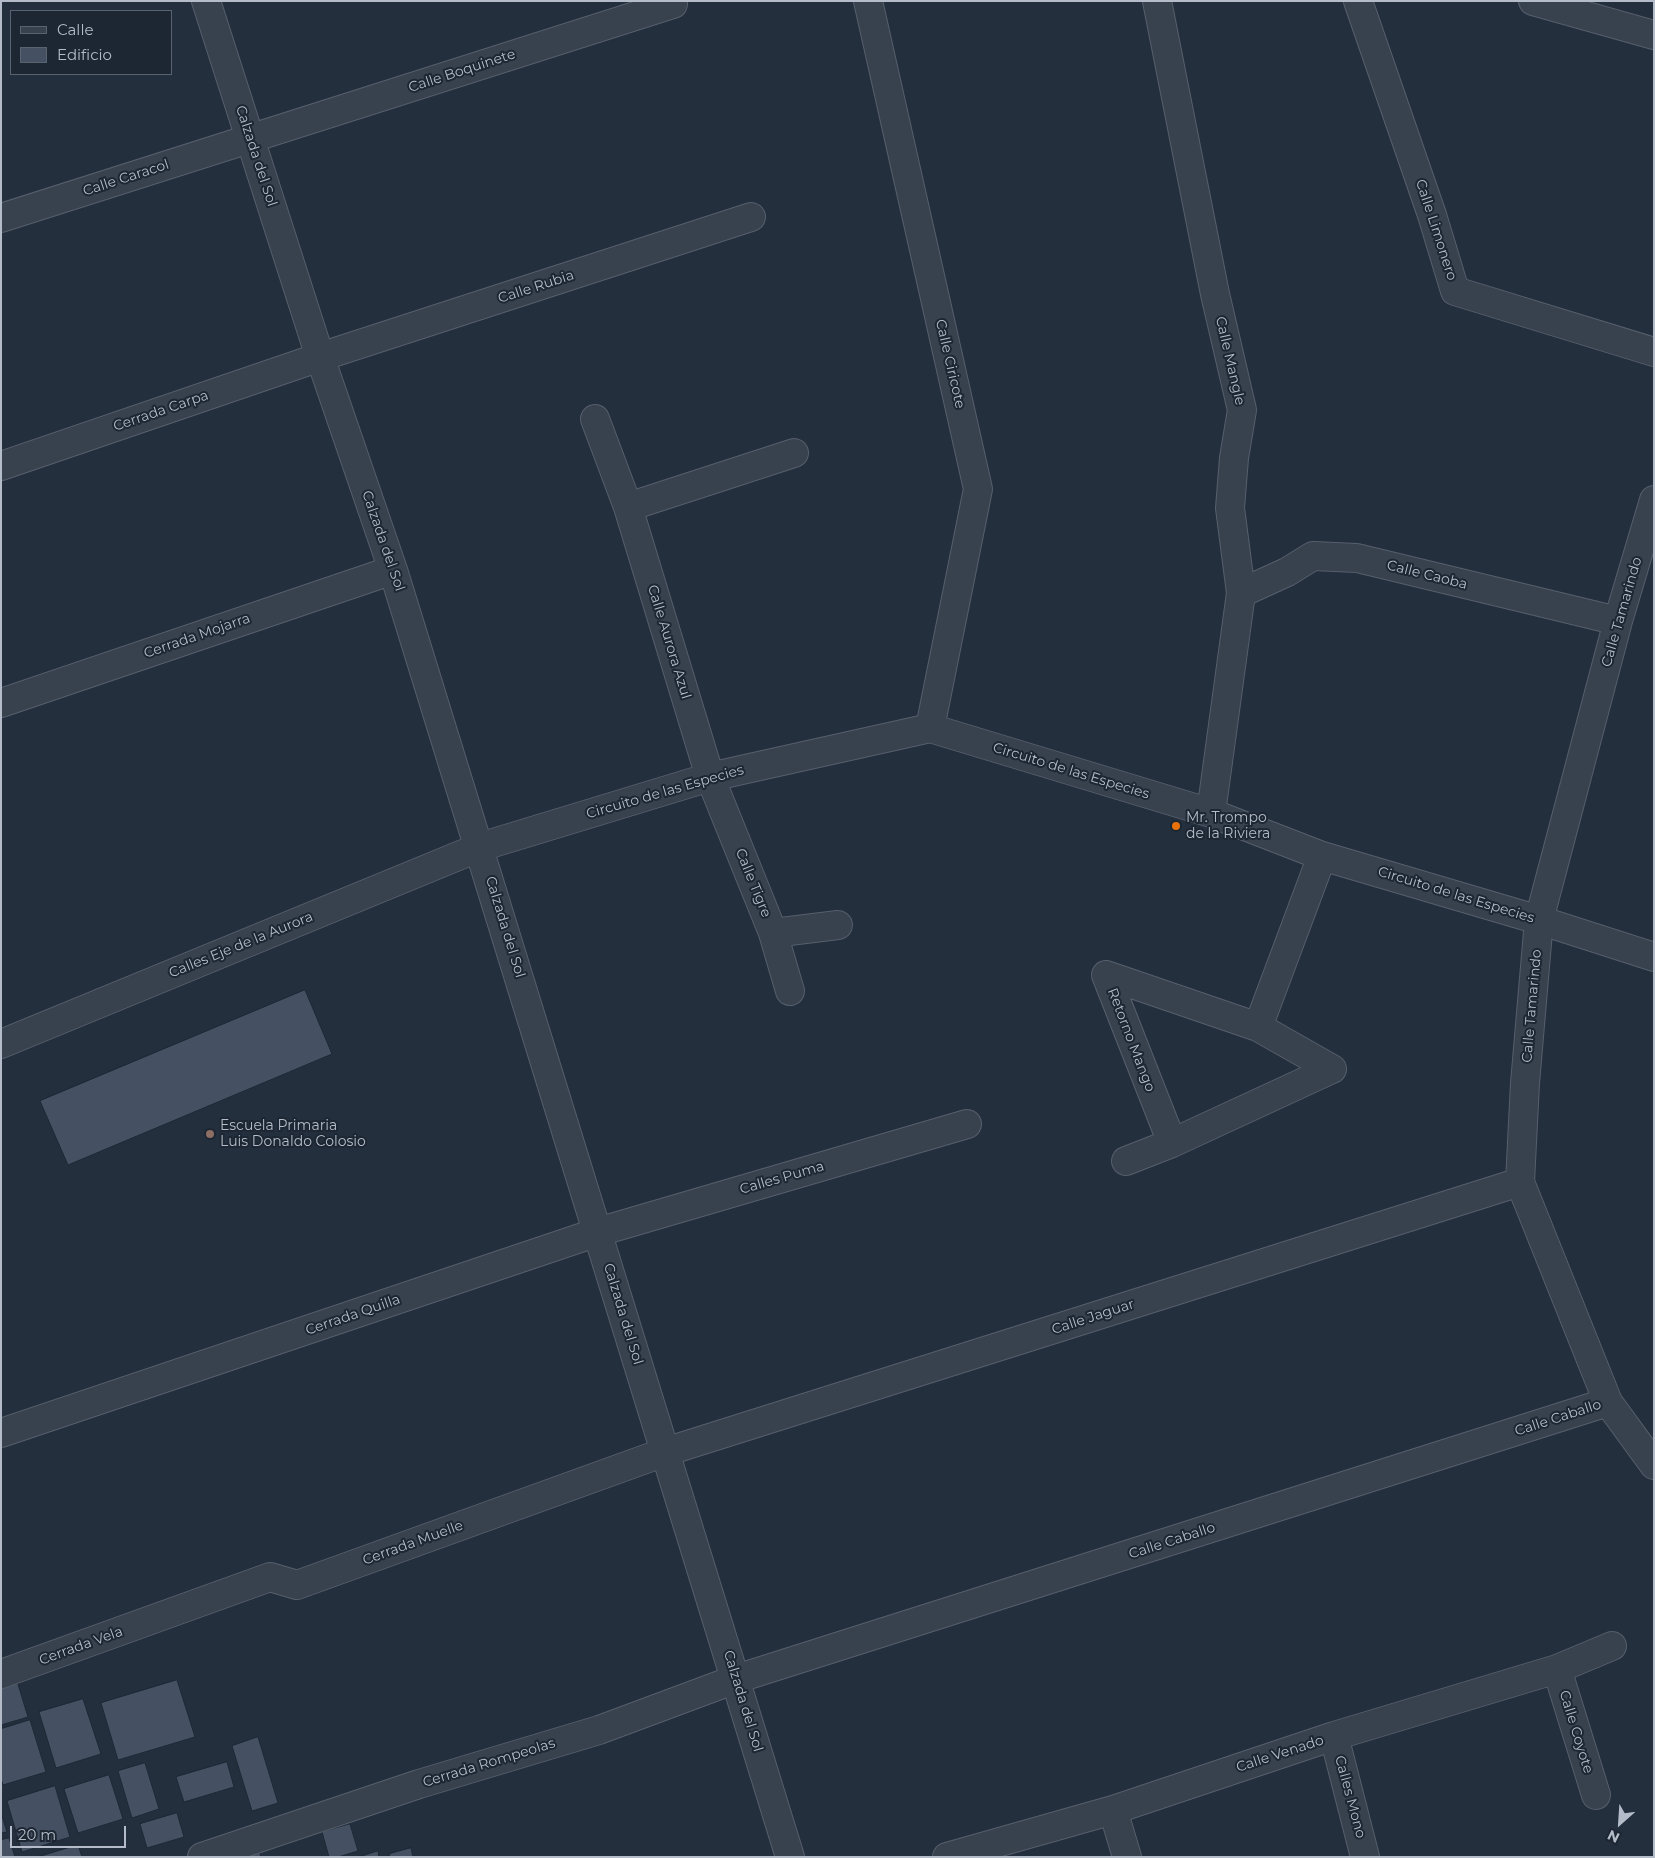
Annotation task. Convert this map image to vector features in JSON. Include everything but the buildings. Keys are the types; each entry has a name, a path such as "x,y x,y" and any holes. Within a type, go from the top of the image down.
{"street":[{"name":"Calzada del Sol","path":"206,1 320,357 393,570 790,1857"},
{"name":"Calle Ciricote","path":"868,1 978,490 930,728"},
{"name":"Calle Mangle","path":"1157,1 1215,294 1242,410 1234,458 1230,508 1241,593 1211,813"},
{"name":"Calle Limonero","path":"1358,1 1432,215 1455,292 1654,352"},
{"path":"1533,1 1654,36"},
{"name":"Calle Boquinete","path":"251,138 673,4"},
{"name":"Calle Caracol","path":"1,218 251,138"},
{"name":"Calle Rubia","path":"320,357 751,217"},
{"name":"Cerrada Carpa","path":"1,466 320,357"},
{"name":"Calle Aurora Azul","path":"595,419 628,507 710,777"},
{"path":"628,507 794,453"},
{"name":"Calle Tamarindo","path":"1654,500 1618,621 1539,920 1525,1083 1520,1182 1608,1402 1654,1465"},
{"name":"Calle Caoba","path":"1241,593 1287,572 1313,556 1357,558 1618,621"},
{"name":"Cerrada Mojarra","path":"1,703 393,570"},
{"name":"Circuito de las Especies","path":"480,847 710,777 930,728 1211,813 1322,856 1539,920 1654,957"},
{"name":"Calle Tigre","path":"710,777 773,933 790,991"},
{"name":"Calles Eje de la Aurora","path":"1,1044 480,847"},
{"path":"1258,1027 1322,856"},
{"path":"773,933 838,926"},
{"name":"Retorno Mango","path":"1126,1161 1172,1143 1332,1069 1258,1027 1106,975 1172,1143"},
{"name":"Calles Puma","path":"598,1232 967,1124"},
{"name":"Calle Jaguar","path":"665,1452 1520,1182"},
{"name":"Cerrada Quilla","path":"1,1433 598,1232"},
{"name":"Calle Caballo","path":"736,1679 1608,1402"},
{"name":"Cerrada Muelle","path":"161,1617 270,1577 298,1585 665,1452"},
{"name":"Cerrada Vela","path":"1,1674 161,1617"},
{"name":"Calle Venado","path":"947,1857 1112,1810 1334,1736 1556,1669 1612,1646"},
{"name":"Calle Coyote","path":"1556,1669 1596,1795"},
{"name":"Cerrada Rompeolas","path":"202,1857 420,1784 599,1730 736,1679"},
{"name":"Calles Mono","path":"1334,1736 1365,1857"},
{"path":"1112,1810 1127,1857"}],"place":[{"name":"Mr. Trompo de la Riviera","path":"1176,826"},
{"name":"Escuela Primaria Luis Donaldo Colosio","path":"210,1134"}]}
